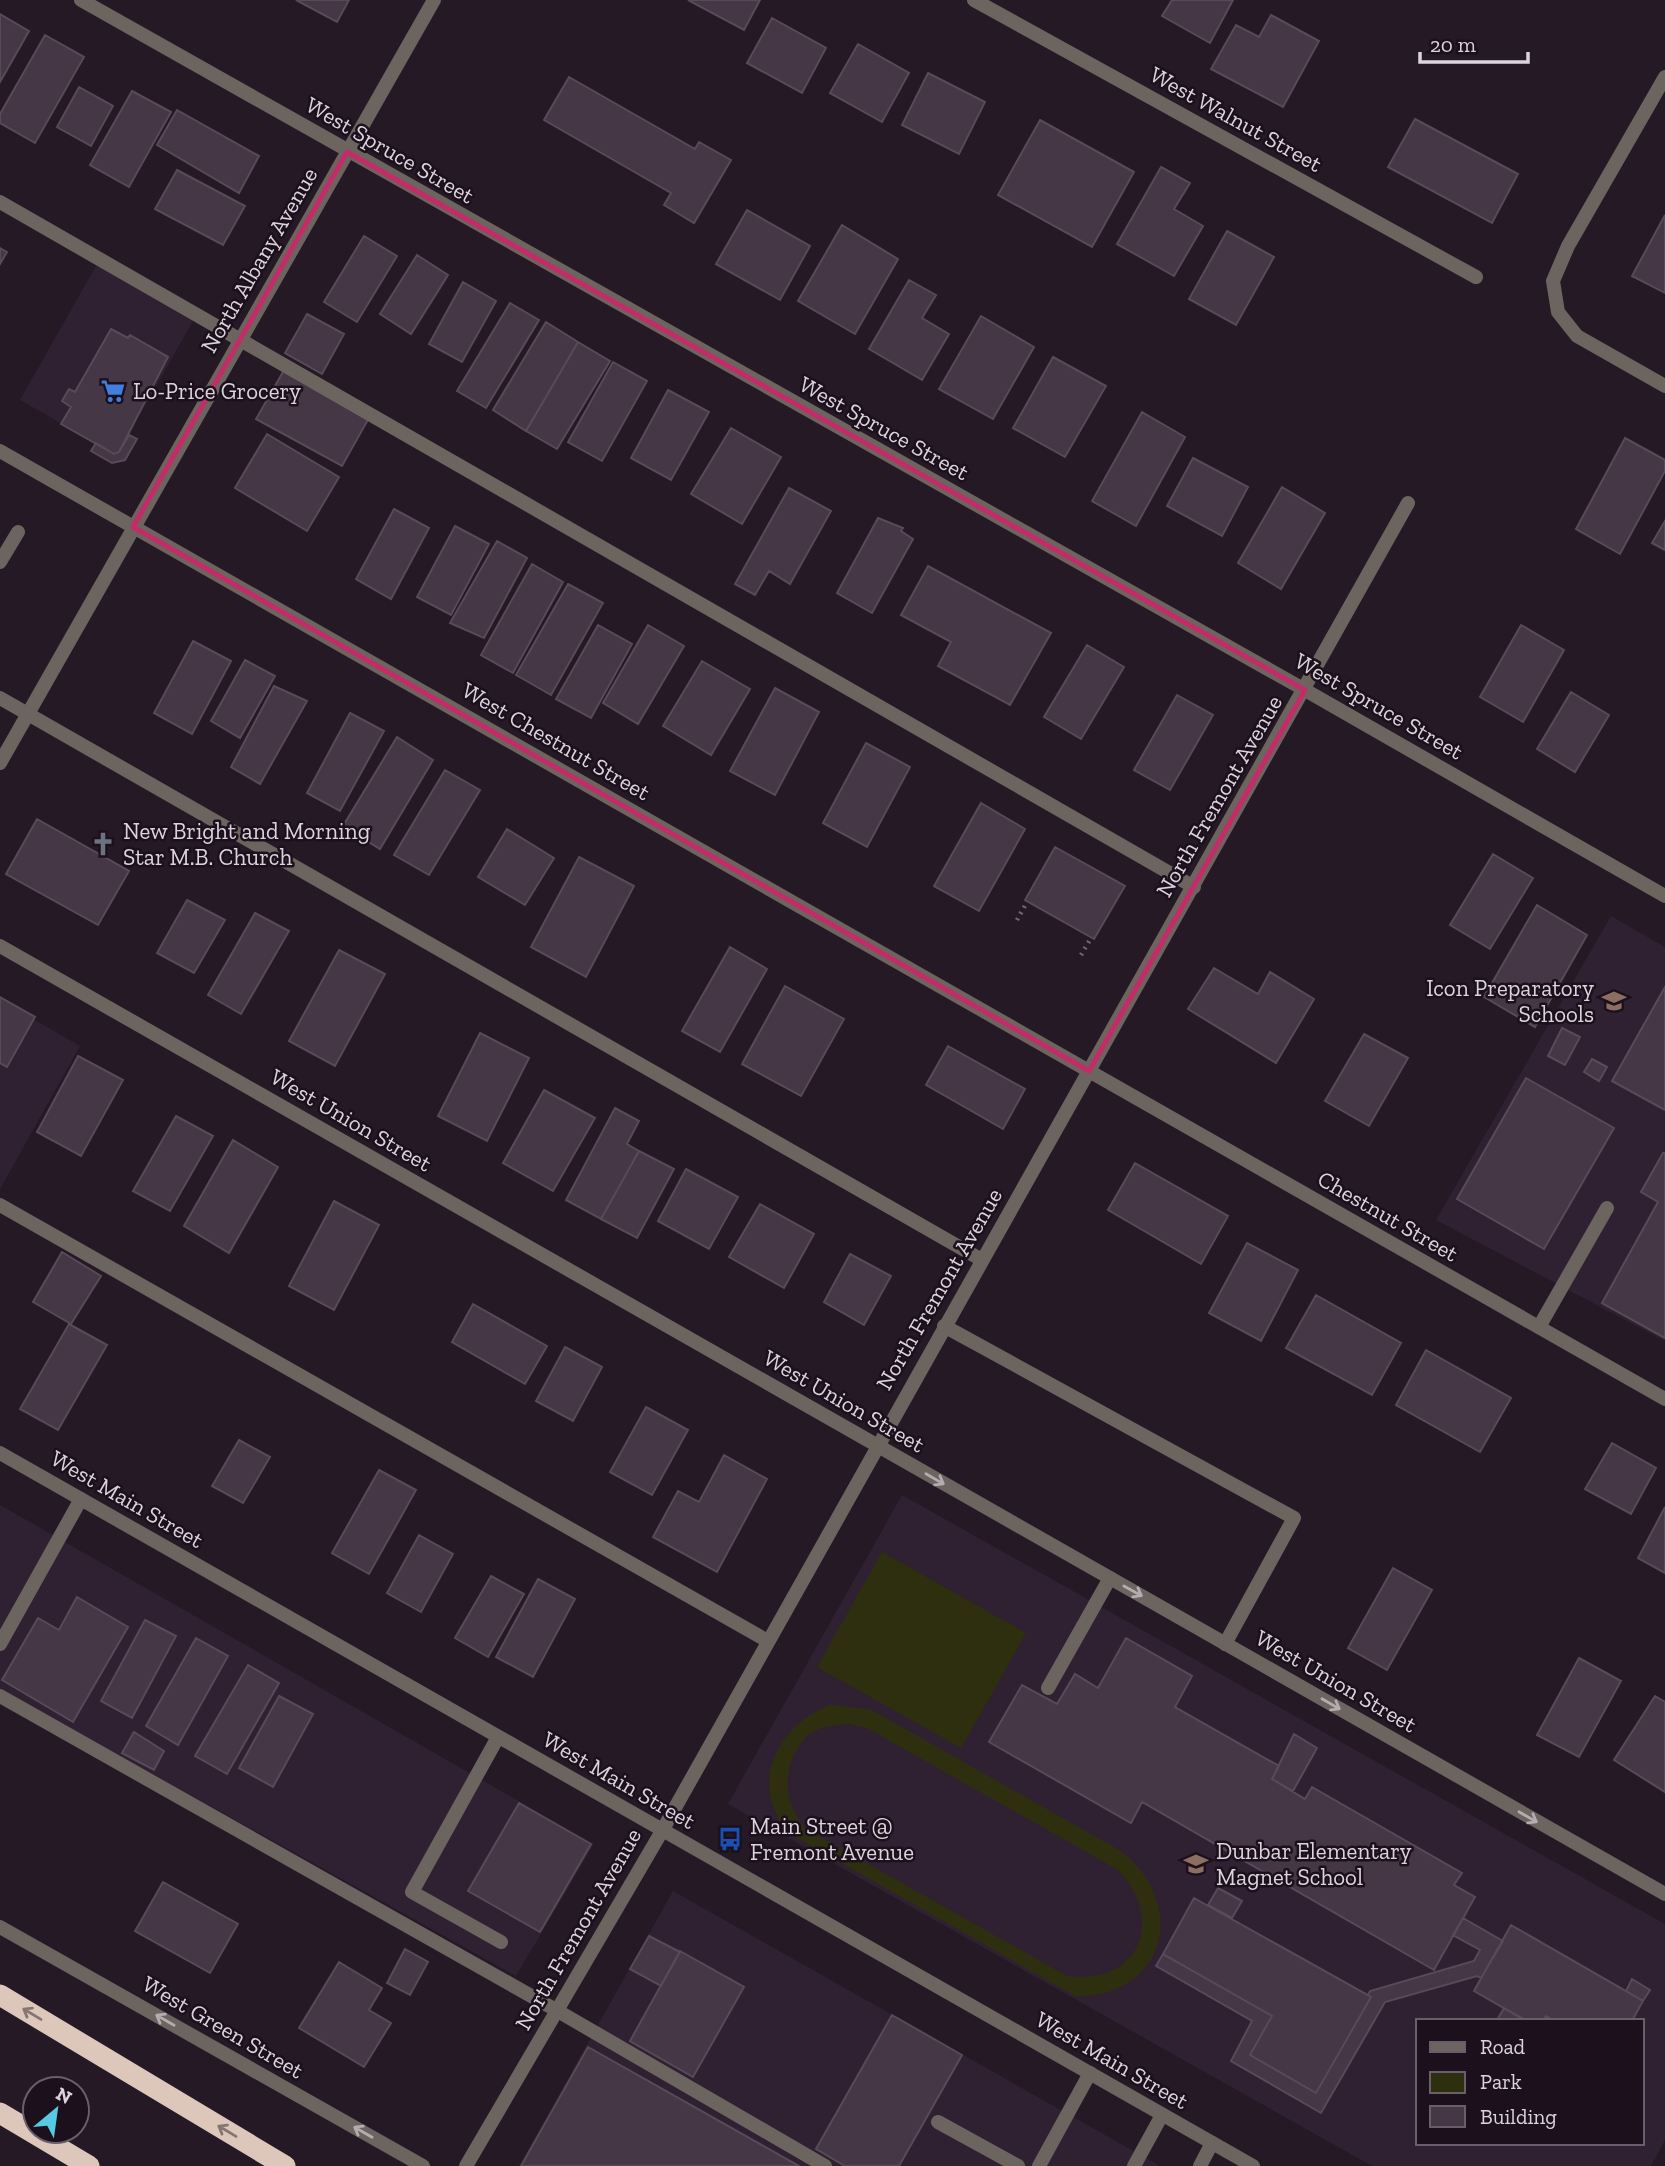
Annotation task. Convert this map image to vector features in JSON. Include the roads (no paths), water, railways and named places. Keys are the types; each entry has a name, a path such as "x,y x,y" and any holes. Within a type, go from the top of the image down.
{"highway":[{"path":"0,1995 285,2166"},
{"path":"0,2113 89,2166"}],"street":[{"name":"West Spruce Street","path":"80,0 1305,690 1665,896"},
{"name":"North Albany Avenue","path":"0,763 434,0"},
{"name":"West Walnut Street","path":"974,0 1476,277"},
{"path":"1665,77 1567,246 1553,281 1558,312 1577,336 1665,386"},
{"path":"0,202 1194,887"},
{"name":"West Chestnut Street","path":"0,451 1089,1071"},
{"name":"North Fremont Avenue","path":"466,2166 662,1830 766,1640 1409,503"},
{"path":"0,562 18,532"},
{"path":"0,698 982,1260"},
{"name":"West Union Street","path":"0,946 1665,1894"},
{"name":"Chestnut Street","path":"1089,1071 1665,1399"},
{"path":"0,1205 766,1640"},
{"path":"1539,1327 1607,1208"},
{"path":"944,1326 1294,1518 1225,1644"},
{"name":"West Main Street","path":"0,1453 1252,2166"},
{"path":"0,1644 81,1499"},
{"path":"1048,1688 1110,1578"},
{"path":"0,1696 556,2010 825,2166"},
{"path":"498,1737 412,1892 501,1942"},
{"name":"West Green Street","path":"0,1927 423,2166"},
{"path":"1039,2166 1090,2073"},
{"path":"1135,2166 1162,2115"},
{"path":"938,2122 1018,2166"},
{"path":"1200,2166 1212,2143"}],"place":[{"name":"Lo-Price Grocery","path":"113,391"},
{"name":"New Bright and Morning Star M.B. Church","path":"103,844"},
{"name":"Icon Preparatory Schools","path":"1614,1001"},
{"name":"Main Street @ Fremont Avenue","path":"730,1839"},
{"name":"Dunbar Elementary Magnet School","path":"1196,1864"}]}
